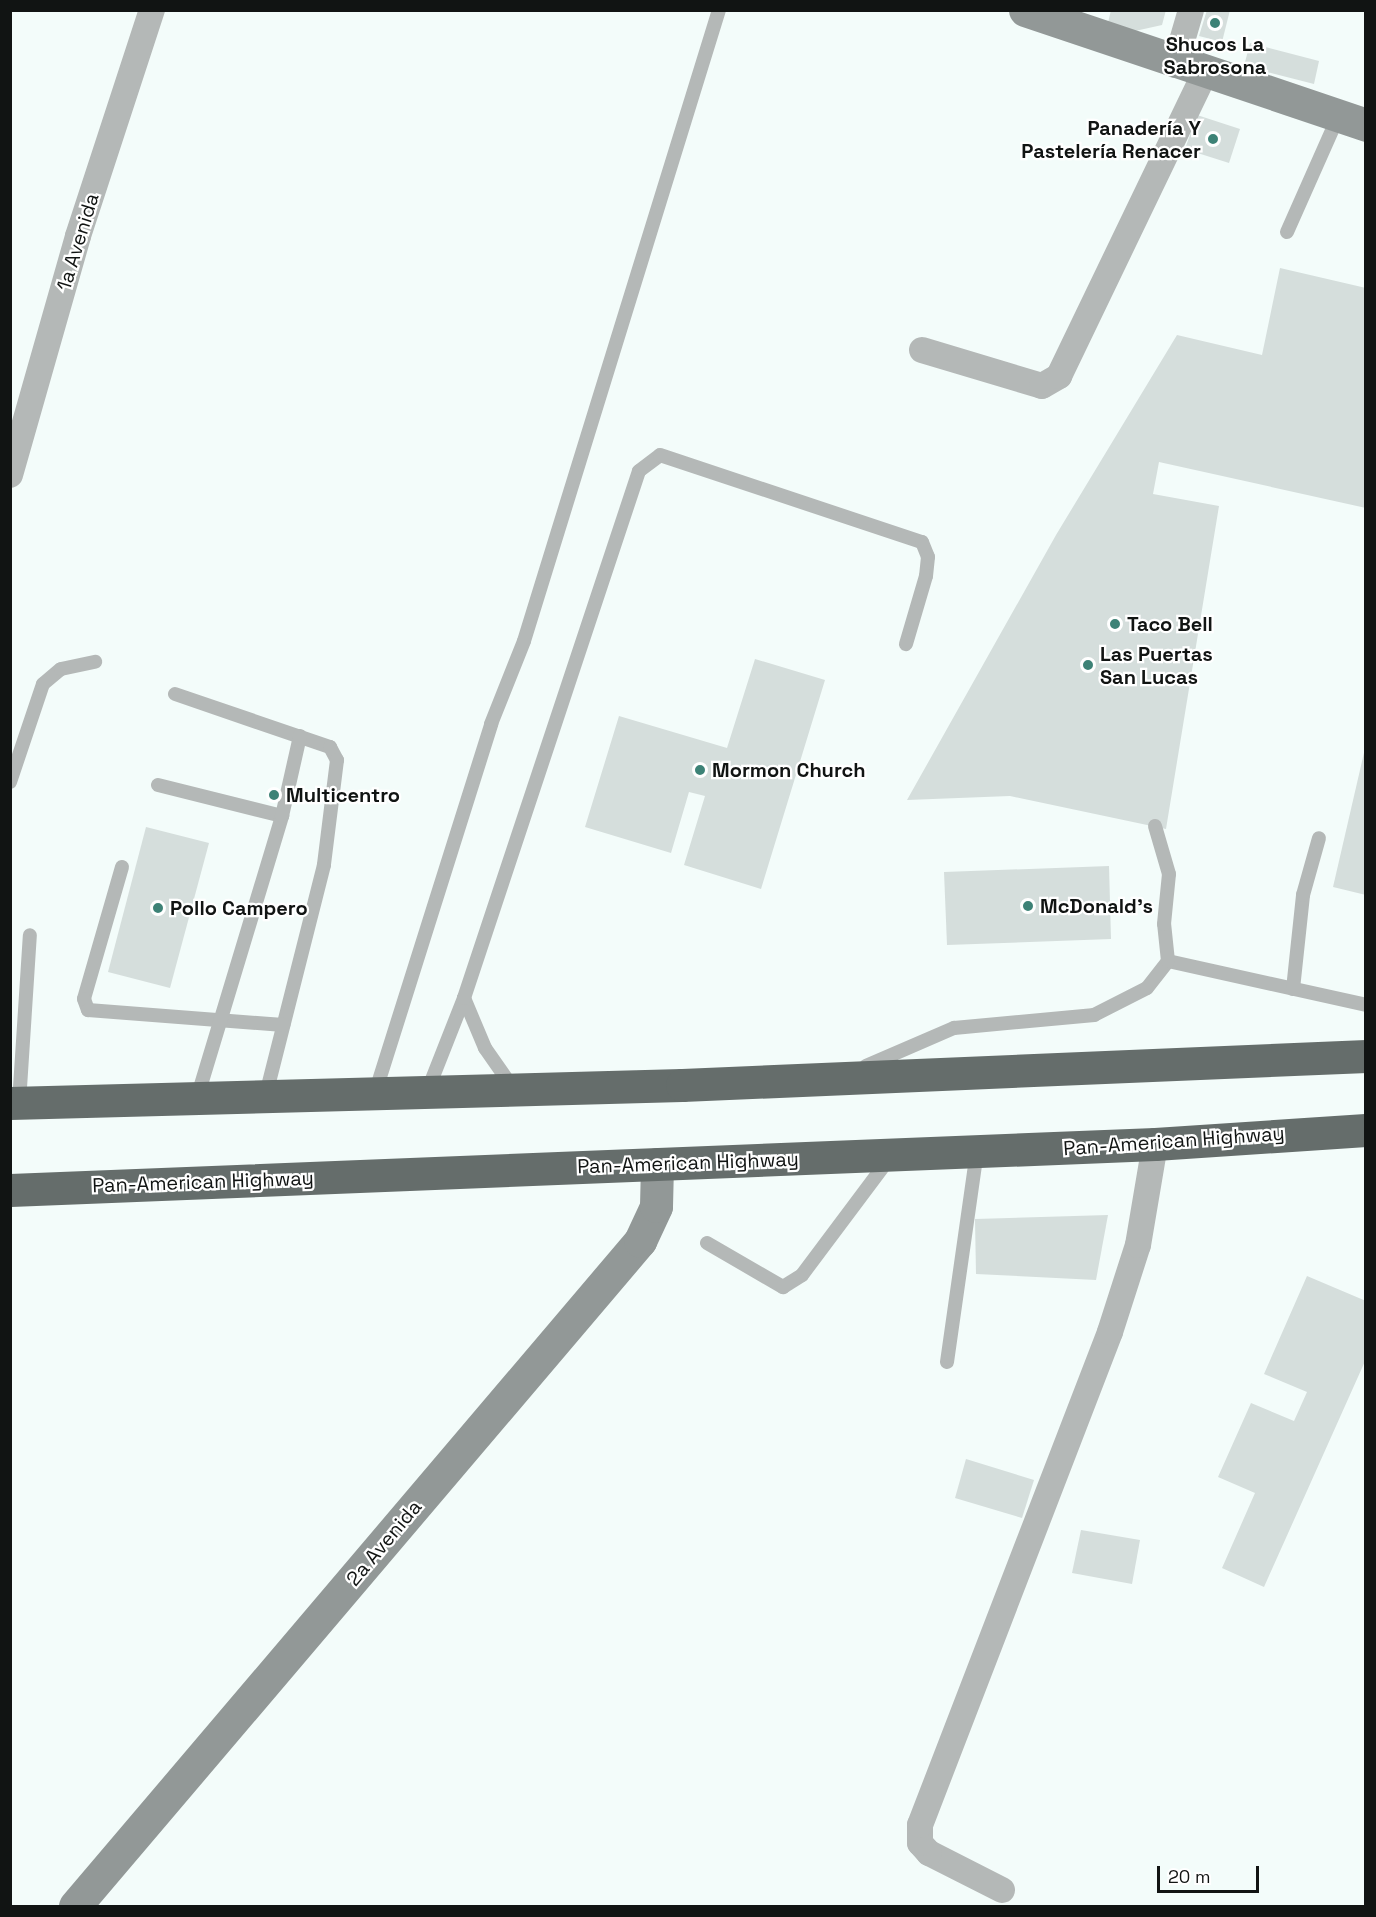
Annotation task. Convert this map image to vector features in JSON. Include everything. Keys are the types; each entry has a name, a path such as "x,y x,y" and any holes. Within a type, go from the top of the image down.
{"highway":[{"path":"15,1103 839,1078 1365,1056"},
{"name":"Pan-American Highway","path":"10,1190 977,1152 1155,1144 1306,1132 1365,1130"}],"street":[{"name":"1a Avenida","path":"10,475 78,236 152,10"},
{"path":"1025,10 1189,70 1352,121"},
{"path":"922,350 1042,386 1059,376 1189,70 1191,10"},
{"path":"1306,1132 1365,1143"},
{"path":"1002,1890 929,1853 920,1843 920,1825 1110,1332 1138,1245 1155,1144"},
{"name":"2a Avenida","path":"75,1906 640,1241 656,1206 657,1164"}],"lane":[{"path":"375,1093 491,724 541,589 718,10"},
{"path":"1287,232 1352,121"},
{"path":"428,1092 464,998 639,471 660,455 922,542 928,557 926,576 906,644"},
{"path":"10,782 43,684 61,669 95,662"},
{"path":"175,694 330,747 337,760 324,865 266,1094"},
{"path":"197,1098 216,1023 282,816 300,736"},
{"path":"158,785 282,816"},
{"path":"839,1078 954,1028 1094,1015 1147,988 1168,961 1164,924 1169,874 1155,826"},
{"path":"1293,989 1303,895 1319,838"},
{"path":"122,867 84,999 88,1010 216,1023 283,1025"},
{"path":"15,1103 30,935"},
{"path":"1168,961 1365,1005"},
{"path":"464,998 485,1048 514,1089"},
{"path":"947,1362 977,1152"},
{"path":"707,1243 783,1287 802,1275 892,1155"}],"building":[{"path":"1111,10 1166,10 1162,25 1126,33 1107,27"},
{"name":"Shucos La Sabrosona","path":"1207,10 1230,10 1222,42 1199,36"},
{"path":"1250,43 1319,61 1314,84 1244,66"},
{"name":"Panadería Y Pastelería Renacer","path":"1197,115 1240,129 1229,163 1185,149"},
{"name":"Las Puertas San Lucas","path":"1280,268 1366,288 1366,508 1159,462 1153,494 1219,506 1166,829 1010,796 907,800 1056,535 1177,335 1262,355"},
{"name":"Mormon Church","path":"755,659 825,680 761,889 684,865 705,796 689,792 671,853 585,827 619,716 727,748"},
{"path":"1366,744 1366,895 1333,887"},
{"name":"Pollo Campero","path":"146,827 209,843 170,988 108,972"},
{"name":"McDonald's","path":"1109,866 1111,939 947,945 944,872"},
{"path":"1108,1215 1096,1280 976,1274 975,1219"},
{"path":"1307,1276 1366,1301 1366,1359 1264,1587 1222,1568 1255,1493 1218,1477 1251,1403 1294,1421 1307,1392 1264,1374"},
{"path":"966,1459 1034,1480 1022,1518 955,1498"},
{"path":"1081,1530 1140,1540 1132,1584 1072,1573"}],"place":[{"name":"Shucos La Sabrosona","path":"1215,23"},
{"name":"Panadería Y Pastelería Renacer","path":"1213,139"},
{"name":"Taco Bell","path":"1115,624"},
{"name":"Las Puertas San Lucas","path":"1088,665"},
{"name":"Mormon Church","path":"700,770"},
{"name":"Multicentro","path":"274,795"},
{"name":"McDonald's","path":"1028,906"},
{"name":"Pollo Campero","path":"158,908"}]}
